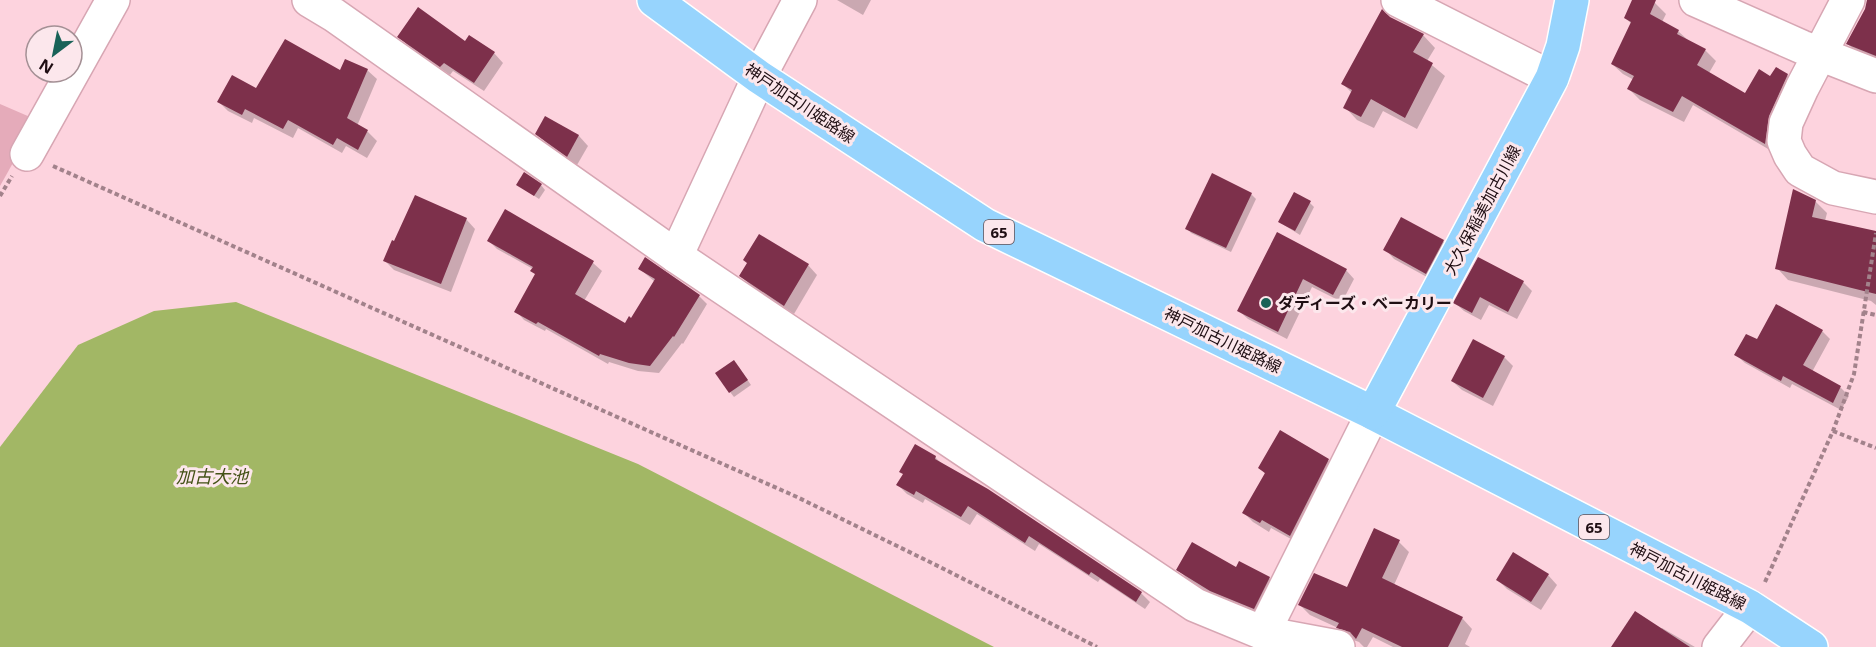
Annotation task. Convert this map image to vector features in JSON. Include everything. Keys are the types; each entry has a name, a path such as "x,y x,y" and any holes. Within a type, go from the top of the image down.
{"main road":[{"name":"神戸加古川姫路線","path":"654,0 759,77 985,225 1374,413 1750,608 1811,647"},
{"name":"大久保稲美加古川線","path":"1374,413 1552,78 1563,45 1572,0"}],"street":[{"path":"27,154 113,0"},
{"path":"309,0 334,15 676,256 1195,605 1263,633 1338,647"},
{"path":"676,256 759,77 800,0"},
{"path":"1398,0 1552,78"},
{"path":"1696,0 1819,54 1876,75"},
{"path":"1848,0 1786,123 1784,141 1800,170 1833,188 1876,197"},
{"path":"1263,633 1374,413"},
{"path":"1719,647 1750,608"}],"path":[{"path":"0,196 27,154 797,497 1097,647"},
{"path":"1750,608 1768,577 1833,431 1854,374 1876,233"},
{"path":"1863,312 1876,315"},
{"path":"1833,431 1876,448"}],"shaded area":[{"path":"0,104 37,120 0,186"}],"water":[{"name":"加古大池","path":"236,302 638,464 994,647 0,647 0,447 78,345 154,311"}],"building":[{"path":"1632,0 1656,0 1650,14 1679,30 1677,34 1706,49 1697,65 1745,93 1759,69 1770,76 1776,67 1788,74 1769,116 1765,144 1682,96 1673,112 1627,89 1634,76 1611,64 1631,22 1624,18"},
{"path":"1867,0 1876,0 1876,56 1846,44 1865,9"},
{"path":"418,7 465,41 469,35 495,52 474,83 444,63 440,67 397,37"},
{"path":"1382,9 1390,17 1424,34 1413,52 1433,63 1405,118 1371,99 1361,117 1343,108 1352,90 1341,84"},
{"path":"285,39 340,70 345,59 368,69 347,118 368,130 358,150 337,138 333,145 288,120 283,129 245,109 242,115 217,102 232,75 256,88"},
{"path":"545,116 579,135 567,157 535,134"},
{"path":"524,172 542,184 534,196 516,185"},
{"path":"1212,173 1252,193 1226,248 1185,229"},
{"path":"1793,189 1816,200 1812,217 1876,231 1876,294 1775,269"},
{"path":"1294,192 1311,201 1295,231 1278,222"},
{"path":"415,195 467,218 441,284 383,261"},
{"path":"505,209 594,261 575,294 625,323 629,316 631,318 655,279 638,269 645,257 700,295 674,337 650,366 629,363 600,354 599,356 538,322 536,324 514,312 535,274 530,271 533,267 487,241"},
{"path":"1401,217 1444,240 1426,274 1383,250"},
{"path":"1277,232 1347,269 1333,295 1303,279 1278,332 1237,311"},
{"path":"759,234 809,264 784,306 739,276 747,263 743,260"},
{"path":"1478,257 1524,281 1508,312 1480,297 1472,313 1453,303"},
{"path":"1776,304 1823,330 1803,365 1841,386 1833,403 1783,376 1781,381 1734,355 1746,334 1757,339"},
{"path":"1473,339 1505,356 1483,398 1451,381"},
{"path":"734,360 748,380 729,393 715,373"},
{"path":"1280,430 1329,459 1290,536 1262,520 1260,523 1242,513 1265,473 1258,468"},
{"path":"915,444 936,456 935,459 988,489 1142,592 1136,602 1091,572 1089,575 1029,536 1025,543 968,506 961,517 916,491 914,495 896,485 903,474 899,472"},
{"path":"1374,528 1400,540 1382,578 1463,617 1448,647 1402,647 1362,628 1356,639 1350,632 1336,628 1339,623 1298,605 1314,573 1347,587"},
{"path":"1192,542 1236,567 1239,561 1270,577 1254,609 1210,591 1176,570"},
{"path":"1513,552 1549,574 1531,602 1496,580"},
{"path":"1635,611 1690,647 1611,647"}],"place":[{"name":"ダディーズ・ベーカリー","path":"1266,303"}]}
